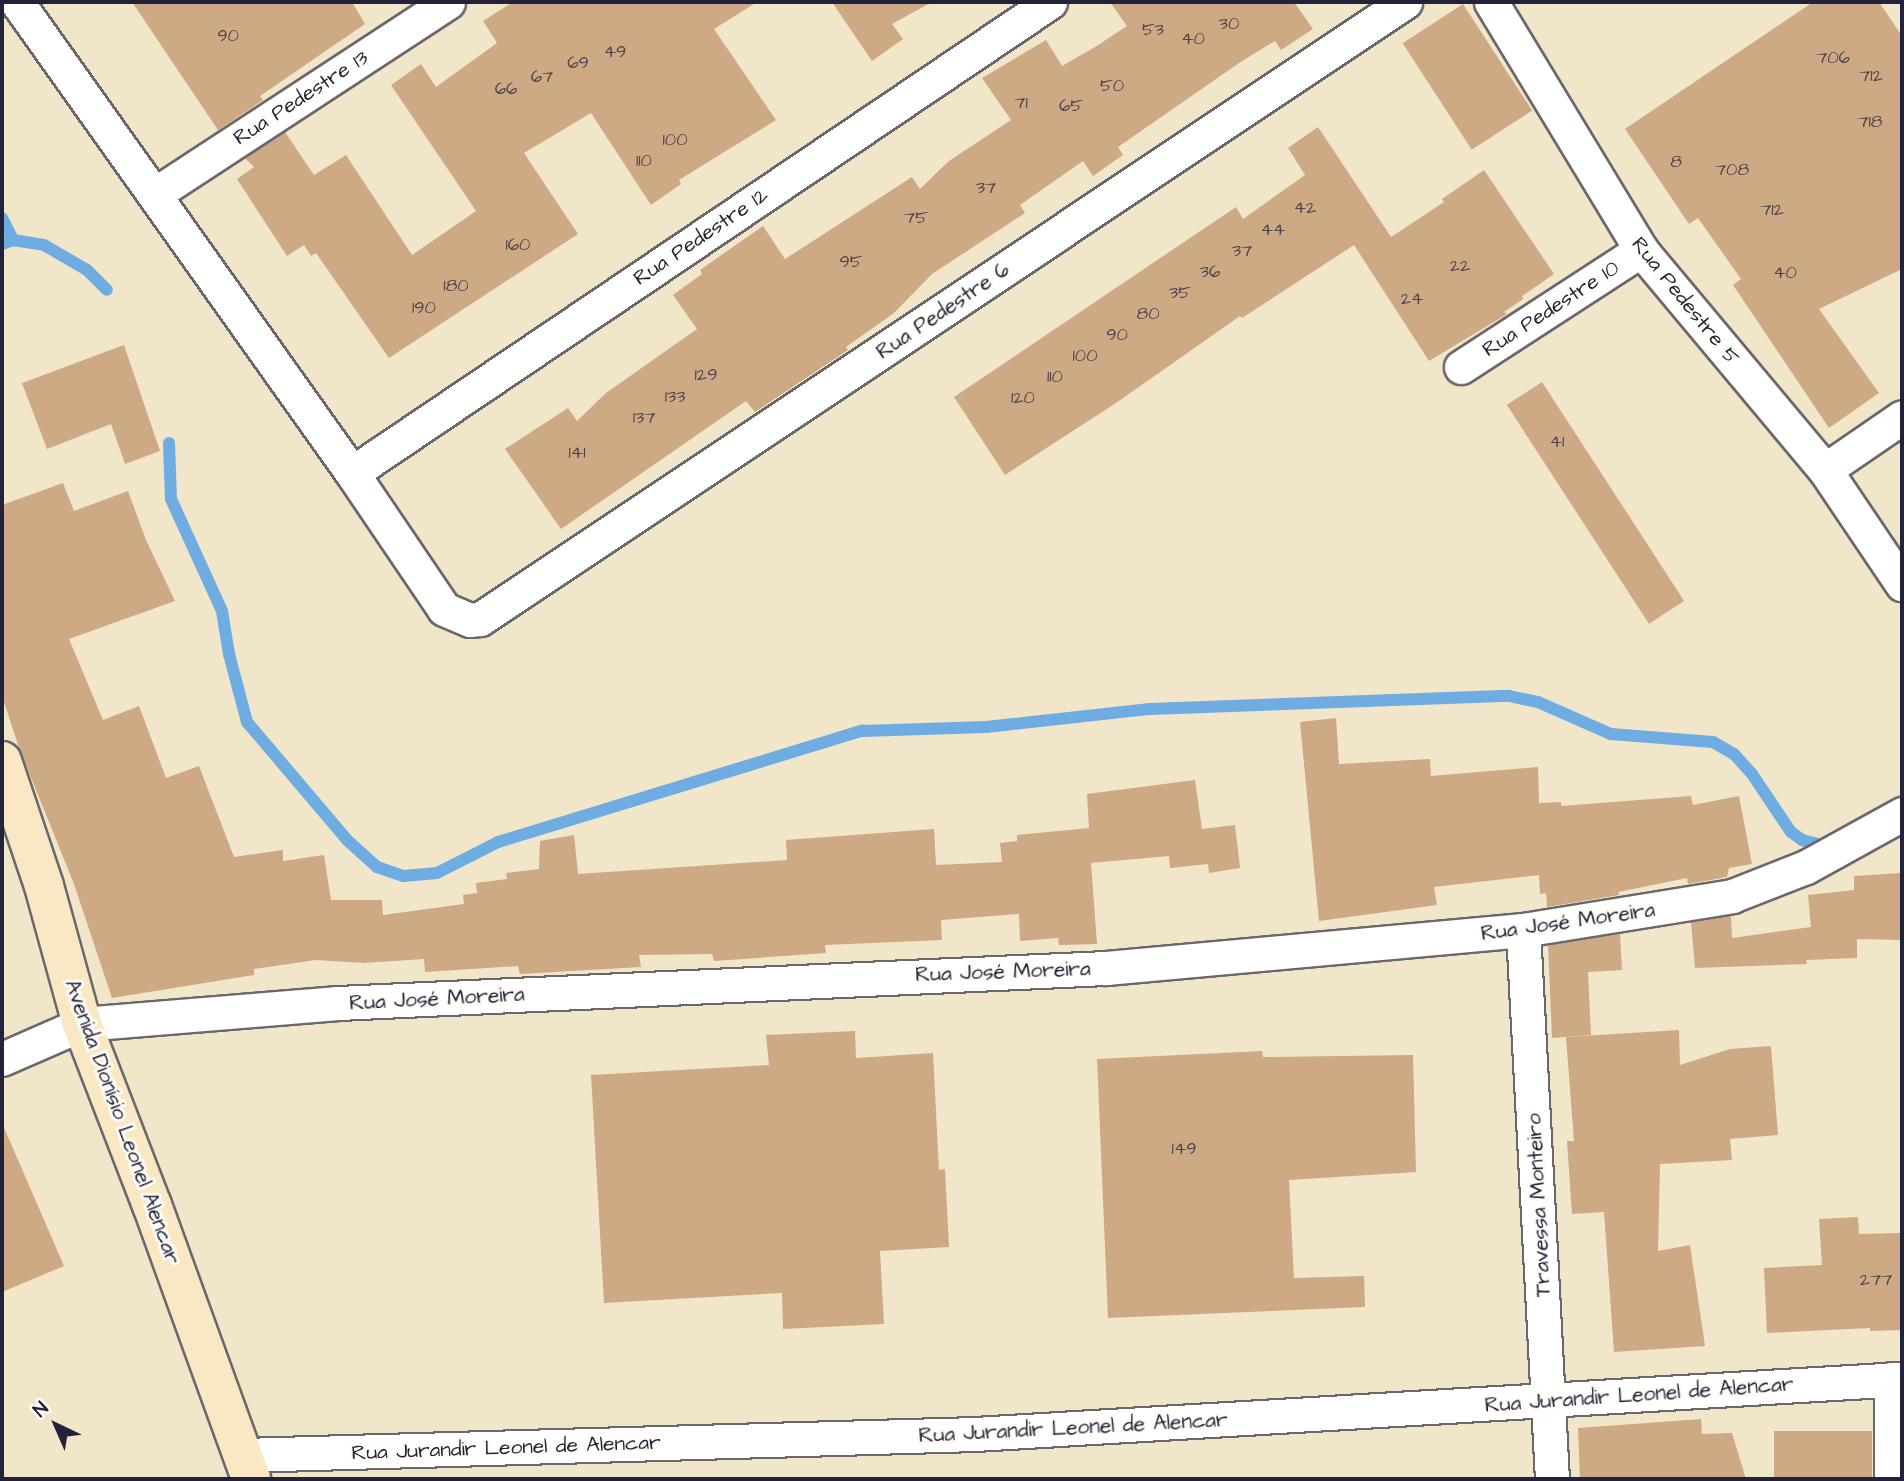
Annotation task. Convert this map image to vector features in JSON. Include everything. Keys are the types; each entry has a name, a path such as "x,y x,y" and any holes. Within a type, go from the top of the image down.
{"street":[{"path":"17,2 352,472"},
{"name":"Rua Pedestre 13","path":"155,194 448,2"},
{"name":"Rua Pedestre 12","path":"352,472 1050,2"},
{"name":"Rua Pedestre 6","path":"352,472 444,609 453,615 480,620 1405,2"},
{"name":"Rua Pedestre 5","path":"1491,2 1641,250 1825,470 1902,584"},
{"name":"Rua Pedestre 10","path":"1461,367 1641,250"},
{"path":"1825,470 1902,417"},
{"name":"Avenida Dionísio Leonel Alencar","path":"2,761 44,887 82,1024 247,1467"},
{"name":"Rua José Moreira","path":"2,1059 82,1024 338,1003 1106,968 1523,930 1732,896 1806,867 1902,814"},
{"name":"Travessa Monteiro","path":"1523,930 1550,1401 1552,1479"},
{"path":"1891,1479 1897,1379"},
{"name":"Rua Jurandir Leonel de Alencar","path":"247,1467 975,1434 1897,1379"}],"building":[{"path":"132,2 352,2 365,24 260,96 263,100 218,130"},
{"path":"513,2 757,2 714,29 776,120 679,180 681,184 651,205 591,113 524,153 578,234 389,358 316,253 311,256 304,245 287,256 237,179 254,167 245,158 285,132 314,175 346,155 412,255 476,211 391,85 421,64 436,87 497,43 483,21"},
{"path":"832,2 932,2 892,24 903,39 872,61"},
{"path":"1110,2 1294,2 1313,29 1281,50 1275,41 1242,61 1118,147 1123,155 1093,176 1083,161 1020,205 1025,213 932,274 894,313 846,347 848,350 755,412 746,401 561,529 505,449 568,408 577,421 606,393 697,329 673,295 702,274 700,270 763,226 785,259 912,177 920,189 949,161 1011,120 982,78 1046,40 1062,66 1095,47 1127,26"},
{"path":"1813,2 1879,2 1902,36 1902,269 1819,309 1879,393 1829,428 1733,285 1741,279 1698,218 1689,224 1625,129"},
{"path":"1463,4 1532,111 1472,150 1403,43"},
{"path":"1318,127 1391,237 1444,202 1442,199 1484,170 1554,274 1522,296 1523,299 1504,312 1507,314 1429,361 1354,245 1242,318 1240,316 1116,403 1005,475 954,397 1236,207 1243,219 1305,175 1288,148"},
{"path":"124,345 160,451 125,464 111,424 47,449 22,383"},
{"path":"1542,382 1684,601 1649,624 1507,405"},
{"path":"63,483 74,511 128,491 146,540 175,601 69,639 103,720 139,706 166,778 199,766 234,857 283,850 283,861 324,855 331,900 382,900 383,915 464,904 463,895 477,893 476,883 507,879 506,873 539,869 540,841 574,835 578,874 787,860 786,840 934,829 936,865 1002,862 1000,843 1017,841 1017,835 1089,828 1087,794 1195,780 1202,829 1235,825 1240,868 1209,873 1208,864 1170,868 1169,856 1091,863 1097,944 1059,945 1058,938 1020,941 1019,914 941,920 942,940 825,945 826,953 714,961 712,954 639,955 641,967 520,974 518,966 425,972 424,959 364,963 316,960 254,969 254,975 112,998 74,884 19,748 2,696 2,505"},
{"path":"1336,718 1339,764 1430,759 1431,776 1538,767 1539,803 1561,802 1561,806 1691,796 1693,805 1739,796 1752,864 1729,868 1727,877 1688,884 1687,878 1618,892 1619,895 1547,907 1546,893 1540,894 1539,875 1434,887 1437,905 1319,921 1300,722"},
{"path":"1902,873 1902,940 1857,939 1857,958 1806,960 1807,964 1695,968 1691,922 1731,916 1732,938 1811,927 1808,895 1854,890 1854,876"},
{"path":"1620,934 1622,970 1588,972 1591,1035 1552,1038 1548,945"},
{"path":"1679,1030 1680,1065 1730,1049 1771,1046 1778,1135 1730,1139 1732,1160 1660,1164 1658,1251 1690,1245 1705,1346 1614,1352 1604,1212 1572,1214 1567,1141 1574,1141 1566,1037"},
{"path":"855,1031 856,1058 933,1053 939,1170 945,1169 949,1247 880,1251 884,1324 783,1329 782,1293 604,1303 591,1075 769,1065 766,1035"},
{"path":"1262,1051 1263,1057 1413,1055 1416,1172 1289,1180 1294,1278 1364,1276 1365,1307 1108,1318 1097,1059"},
{"path":"2,1123 64,1266 2,1292"},
{"path":"1858,1217 1859,1234 1902,1233 1902,1330 1870,1331 1870,1328 1767,1333 1764,1268 1822,1265 1819,1219"},
{"path":"1701,1419 1702,1434 1732,1433 1746,1479 1580,1479 1578,1428"},
{"path":"1774,1431 1872,1431 1872,1479 1774,1479"}],"waterway":[{"path":"2,218 13,240"},
{"path":"2,244 13,240 44,245 87,270 107,290"},
{"path":"169,443 171,499 222,611 229,654 247,722 347,840 377,867 403,876 437,873 498,842 862,731 986,727 1150,709 1509,696 1538,702 1611,734 1713,742 1734,754 1752,774 1791,832 1802,840 1830,847"}]}
